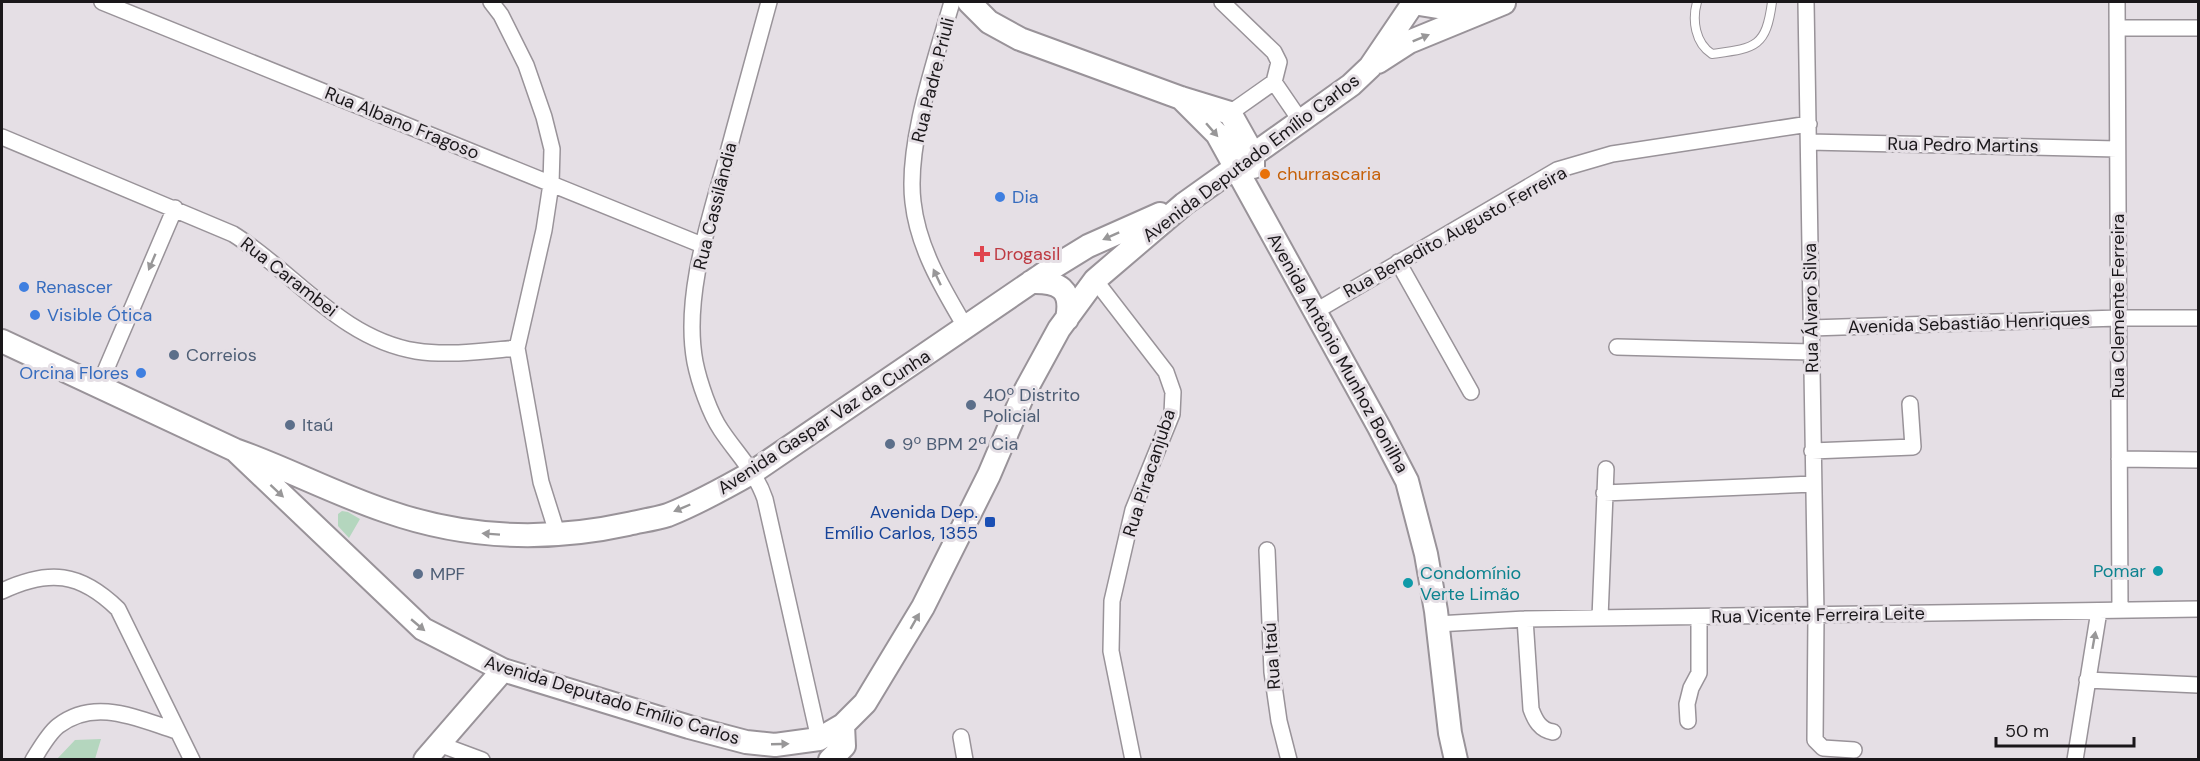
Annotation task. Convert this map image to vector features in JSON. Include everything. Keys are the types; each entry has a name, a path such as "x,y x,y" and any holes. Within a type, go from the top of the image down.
{"main road":[{"path":"969,2 989,22 1020,39 1181,98 1230,113 1244,161"},
{"path":"1413,2 1450,9 1506,2"},
{"name":"Avenida Deputado Emílio Carlos","path":"235,450 423,629 503,670 689,727 746,742 775,745 819,739 843,725 865,703 923,607 989,475 1023,395 1059,329 1095,280 1184,204 1300,120 1332,100 1370,68 1413,2"},
{"path":"1370,68 1409,42 1506,2"},
{"path":"1181,98 1244,161"},
{"name":"Avenida Antônio Munhoz Bonilha","path":"1244,161 1254,201 1407,481 1424,542 1437,624 1450,733 1456,759"},
{"name":"Avenida Gaspar Vaz da Cunha","path":"329,488 387,512 458,530 494,535 558,536 666,516 710,496 753,472 1031,282 1088,246 1184,204"},
{"path":"1031,282 1054,283 1064,291 1069,299 1067,319"},
{"name":"Avenida Deputado Emílio Carlos","path":"2,340 98,388 235,450 329,488"},
{"path":"311,522 309,509 313,500 319,493 329,488"},
{"path":"432,752 503,670"},
{"path":"830,759 844,746 843,725"}],"street":[{"name":"Rua Albano Fragoso","path":"102,2 702,245"},
{"path":"491,2 501,15 526,65 544,117 552,149 551,184 544,230 517,348 541,482 558,536"},
{"name":"Rua Cassilândia","path":"769,2 702,245 693,330 695,362 720,428 753,472 765,499 819,739"},
{"name":"Rua Padre Priuli","path":"952,2 920,121 913,163 913,203 921,238 938,279 966,328"},
{"path":"1222,2 1274,52 1279,62 1274,82 1230,113"},
{"name":"Rua Álvaro Silva","path":"1806,2 1816,615 1815,740 1823,748 1854,750"},
{"name":"Rua Clemente Ferreira","path":"2117,2 2120,610"},
{"path":"2117,28 2199,28"},
{"path":"1274,82 1300,120"},
{"name":"Rua Benedito Augusto Ferreira","path":"1316,311 1557,170 1612,154 1809,124"},
{"name":"Rua Carambei","path":"2,137 233,234 256,248 318,301 353,327 388,344 440,354 517,348"},
{"name":"Rua Pedro Martins","path":"1809,142 2117,149"},
{"path":"98,388 175,208"},
{"path":"1398,262 1472,392"},
{"name":"Rua Piracanjuba","path":"1095,280 1166,372 1173,392 1172,414 1133,510 1112,601 1111,651 1133,759"},
{"name":"Avenida Sebastião Henriques","path":"1811,328 2118,318 2199,318"},
{"path":"1617,347 1812,352"},
{"path":"1812,451 1913,447 1910,404"},
{"path":"2119,459 2199,460"},
{"path":"1600,618 1606,469"},
{"path":"1604,493 1813,484"},
{"name":"Rua Itaú","path":"1267,550 1273,681 1279,721 1289,759"},
{"path":"2,591 22,582 51,578 75,579 100,591 118,609 192,759"},
{"name":"Rua Vicente Ferreira Leite","path":"1437,624 1525,619 2199,609"},
{"path":"2075,759 2099,611"},
{"path":"1688,721 1687,704 1691,688 1699,673 1699,616"},
{"path":"1525,619 1530,709 1541,727 1553,732"},
{"path":"2087,680 2199,685"},
{"path":"33,759 57,726 83,713 108,710 177,731"},
{"path":"961,737 965,759"},
{"path":"432,752 482,759"}],"lane":[{"path":"1697,2 1695,17 1698,39 1703,48 1712,54 1738,50 1758,42 1769,25 1772,2"}],"green space":[{"path":"342,511 360,519 349,538 338,526 338,514"},
{"path":"101,739 95,759 57,759 75,740"}],"place":[{"name":"churrascaria","path":"1265,174"},
{"name":"Dia","path":"1000,197"},
{"name":"Drogasil","path":"982,254"},
{"name":"Renascer","path":"24,287"},
{"name":"Visible Ótica","path":"35,315"},
{"name":"Correios","path":"174,355"},
{"name":"Orcina Flores","path":"141,373"},
{"name":"40º Distrito Policial","path":"971,405"},
{"name":"Itaú","path":"290,425"},
{"name":"9º BPM 2ª Cia","path":"890,444"},
{"name":"Avenida Dep. Emílio Carlos, 1355","path":"990,522"},
{"name":"Pomar","path":"2158,571"},
{"name":"MPF","path":"418,574"},
{"name":"Condomínio Verte Limão","path":"1408,583"}]}
